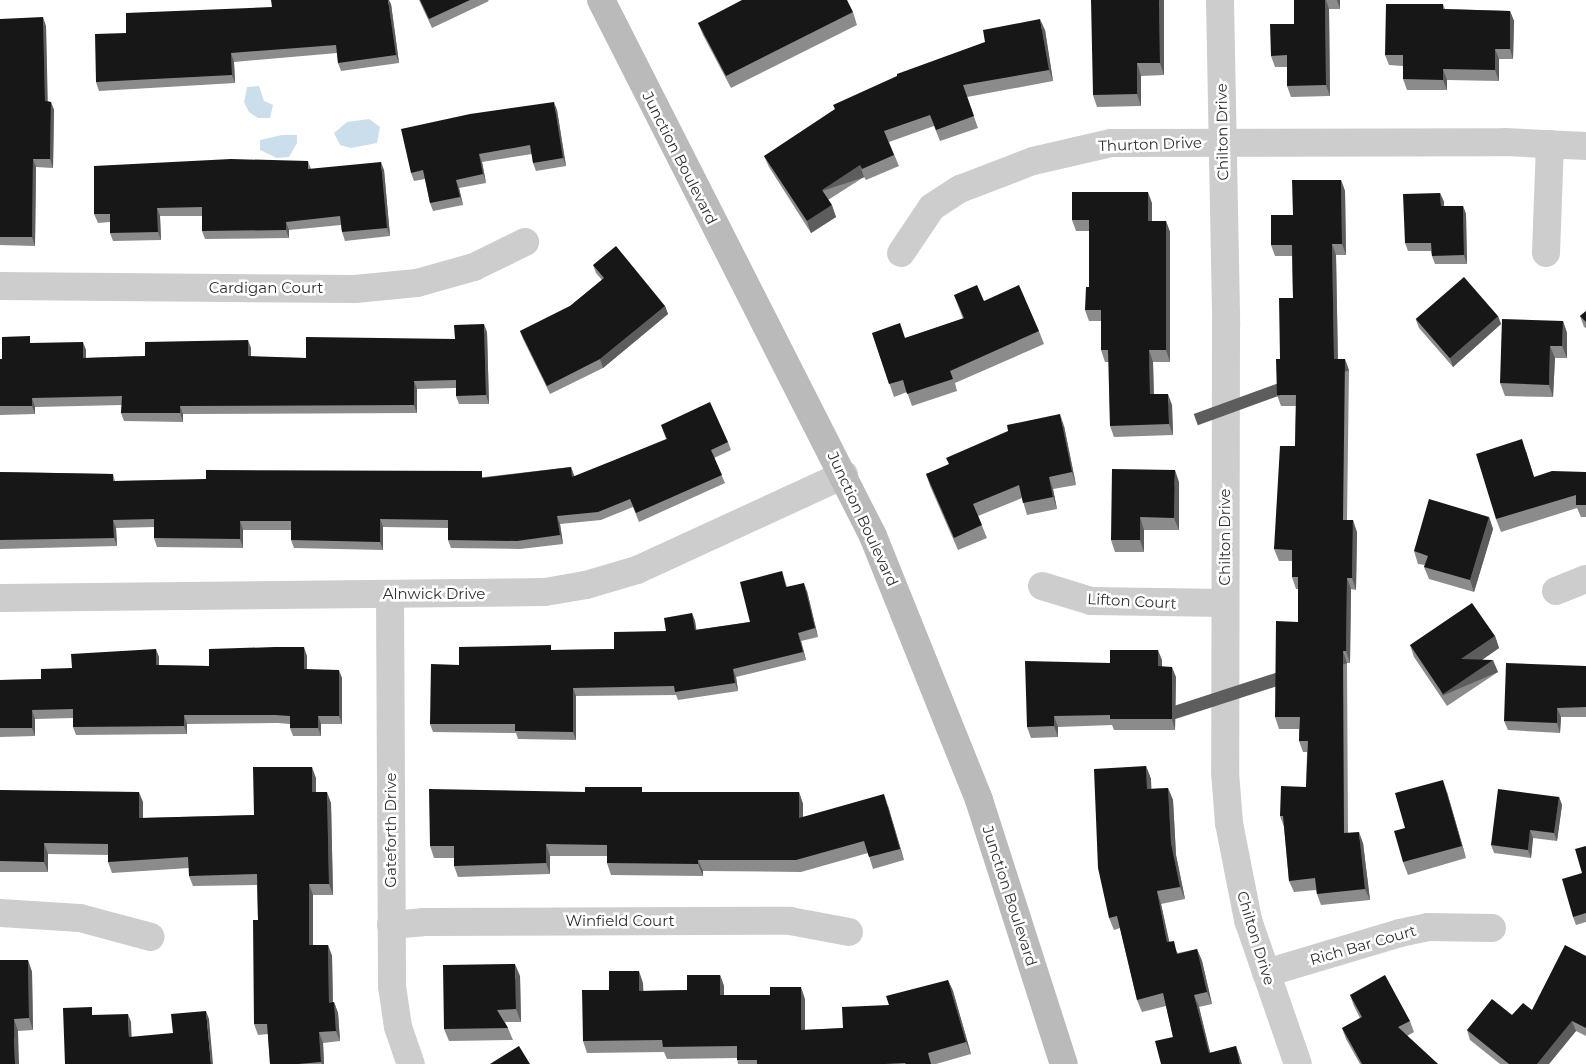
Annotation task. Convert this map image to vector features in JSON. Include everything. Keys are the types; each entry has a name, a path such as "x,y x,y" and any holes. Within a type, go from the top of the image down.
{"main road":[{"name":"Junction Boulevard","path":"601,0 844,475 911,626 979,800 1064,1064"}],"street":[{"name":"Chilton Drive","path":"1220,0 1226,392 1224,603 1228,823 1248,920 1298,1064"},
{"name":"Thurton Drive","path":"901,253 932,208 960,189 994,174 1071,150 1111,143 1222,141 1550,144 1586,146"},
{"path":"1546,252 1550,144"},
{"name":"Cardigan Court","path":"0,286 355,288 417,283 474,267 525,242"},
{"name":"Alnwick Drive","path":"0,598 501,594 586,585 688,549 844,475"},
{"path":"1556,591 1586,579"},
{"name":"Lifton Court","path":"1042,586 1067,596 1098,602 1224,603"},
{"name":"Gateforth Drive","path":"390,594 392,986 398,1027 411,1064"},
{"path":"0,913 80,918 152,937"},
{"name":"Winfield Court","path":"391,925 423,922 790,921 850,932"},
{"name":"Rich Bar Court","path":"1266,972 1428,927 1492,928"}],"water":[{"path":"259,86 264,101 273,105 270,118 258,118 249,112 244,102 247,87"},
{"path":"369,119 380,127 377,143 351,148 340,145 334,133 347,122"},
{"path":"282,135 297,135 297,143 289,157 277,158 260,150 260,140"}],"building":[{"path":"271,0 388,0 396,55 338,63 336,45 231,53 232,75 96,82 95,34 126,33 126,13 272,7"},
{"path":"420,0 470,0 429,19"},
{"path":"742,0 847,0 853,12 726,76 698,23"},
{"path":"1091,0 1159,0 1160,63 1137,63 1137,94 1093,95"},
{"path":"1294,0 1325,0 1326,85 1287,86 1287,55 1271,56 1270,24 1294,24"},
{"path":"1386,4 1443,4 1443,9 1510,11 1510,49 1495,49 1495,70 1443,69 1443,80 1403,79 1403,55 1385,55"},
{"path":"43,17 45,101 51,102 50,159 33,159 32,237 0,237 0,19"},
{"path":"1040,19 1049,70 963,85 974,116 936,130 930,115 884,131 894,155 862,169 860,165 822,190 832,205 807,221 764,156 835,109 833,105 897,76 897,74 985,42 983,30"},
{"path":"554,102 563,158 533,163 530,145 479,154 483,174 456,180 460,197 430,203 423,170 411,173 401,129 470,114"},
{"path":"231,159 308,161 308,169 381,162 387,228 342,232 340,216 286,222 286,230 202,231 202,207 157,208 158,232 110,233 110,214 94,214 94,166"},
{"path":"1292,180 1341,180 1342,244 1332,244 1334,359 1345,359 1343,520 1353,520 1352,578 1347,578 1346,651 1343,651 1344,833 1359,832 1365,889 1317,894 1315,878 1289,881 1283,816 1280,816 1281,786 1306,787 1308,741 1299,741 1300,717 1275,717 1276,621 1298,622 1298,577 1292,577 1292,550 1274,549 1280,446 1295,446 1296,395 1277,395 1276,359 1280,359 1279,298 1293,298 1292,245 1271,245 1271,215 1293,215"},
{"path":"1072,192 1148,192 1148,221 1166,221 1166,350 1149,350 1150,394 1168,394 1169,424 1110,426 1108,350 1101,350 1101,310 1085,310 1086,287 1089,287 1089,220 1072,220"},
{"path":"1440,193 1441,206 1463,206 1464,255 1432,256 1431,243 1405,243 1403,194"},
{"path":"616,246 665,306 600,359 547,386 520,331 570,306 604,278 593,265"},
{"path":"1464,277 1498,316 1450,358 1416,319"},
{"path":"977,285 984,301 1019,285 1039,331 950,371 953,379 907,394 903,380 889,384 872,333 900,323 905,338 964,318 954,295"},
{"path":"1586,311 1586,322 1580,316"},
{"path":"1502,319 1563,321 1562,346 1550,346 1549,385 1500,383"},
{"path":"484,324 486,395 456,396 456,380 414,381 414,405 180,406 180,413 121,413 122,396 32,398 32,406 0,406 2,337 30,336 30,343 83,342 83,358 145,356 145,342 248,340 248,356 306,358 306,337 455,339 454,325"},
{"path":"710,402 728,442 711,450 722,475 636,513 630,499 598,512 557,516 560,535 517,541 448,540 448,520 380,519 380,542 291,540 291,521 240,521 240,539 154,538 154,519 113,520 114,538 0,540 0,472 113,474 113,481 206,479 206,470 482,471 482,478 571,467 572,477 667,439 661,425"},
{"path":"1060,414 1072,472 1049,477 1053,497 1023,503 1019,485 973,504 982,525 954,538 926,474 949,464 946,458 1008,431 1007,425"},
{"path":"1522,439 1534,477 1552,471 1586,472 1586,505 1576,505 1576,495 1496,519 1476,454"},
{"path":"1112,469 1175,470 1174,518 1140,517 1140,540 1111,540"},
{"path":"1429,499 1489,517 1470,580 1424,567 1428,556 1414,551"},
{"path":"782,571 786,587 804,583 815,628 798,633 803,652 733,669 735,683 675,692 674,686 573,688 573,732 515,731 515,724 430,724 431,664 459,665 459,647 551,645 551,650 614,649 614,632 666,631 664,618 692,613 695,630 750,622 740,582"},
{"path":"1472,603 1495,636 1461,659 1493,660 1443,694 1410,645"},
{"path":"304,647 304,669 339,670 339,716 318,716 318,728 290,728 290,716 275,715 184,715 184,726 73,727 73,709 32,710 32,728 0,728 0,680 41,679 41,669 72,668 71,654 156,649 156,665 209,666 209,649"},
{"path":"1110,650 1158,650 1158,666 1172,667 1172,719 1110,719 1110,715 1054,716 1054,726 1027,727 1025,661 1110,663"},
{"path":"1506,663 1586,666 1586,707 1557,708 1557,723 1504,721"},
{"path":"1146,766 1147,789 1168,788 1171,843 1180,887 1157,891 1167,942 1174,941 1177,954 1197,949 1207,992 1194,995 1209,1053 1236,1046 1240,1064 1161,1064 1155,1041 1173,1037 1163,993 1137,1000 1117,916 1109,918 1098,868 1094,769"},
{"path":"253,767 312,767 312,792 327,792 329,884 309,884 309,945 328,945 329,1003 334,1002 336,1031 319,1032 321,1062 270,1064 267,1024 254,1024 253,920 258,920 257,874 189,876 188,857 108,862 108,844 44,843 44,862 0,861 0,790 139,792 139,818 254,815"},
{"path":"1443,780 1462,846 1403,862 1394,831 1405,828 1395,793"},
{"path":"585,787 642,787 642,792 799,792 799,818 884,794 900,849 869,857 864,841 796,860 698,860 698,864 607,863 607,845 546,844 546,863 454,866 454,846 430,846 429,789 585,792"},
{"path":"1498,789 1559,797 1554,833 1530,830 1528,850 1491,845"},
{"path":"1586,846 1586,913 1573,917 1562,879 1582,873 1575,849"},
{"path":"1565,945 1586,956 1586,1028 1572,1021 1537,1064 1509,1064 1467,1030 1492,999 1512,1015 1523,1003 1532,1010"},
{"path":"0,960 28,960 29,1018 14,1019 15,1064 0,1064"},
{"path":"515,964 516,1009 497,1010 508,1028 444,1029 443,965"},
{"path":"609,971 639,971 639,991 687,990 687,975 720,975 720,995 770,995 770,987 801,987 801,1030 843,1028 842,1007 889,1005 886,996 948,980 966,1042 928,1053 931,1064 757,1064 757,1060 737,1060 737,1046 663,1047 662,1040 583,1041 582,990 609,990"},
{"path":"1385,975 1410,1021 1398,1027 1438,1064 1362,1064 1342,1028 1362,1017 1350,995"},
{"path":"92,1007 92,1015 128,1014 129,1037 173,1033 171,1014 206,1011 211,1064 65,1064 63,1008"},
{"path":"519,1046 530,1064 490,1064"}]}
